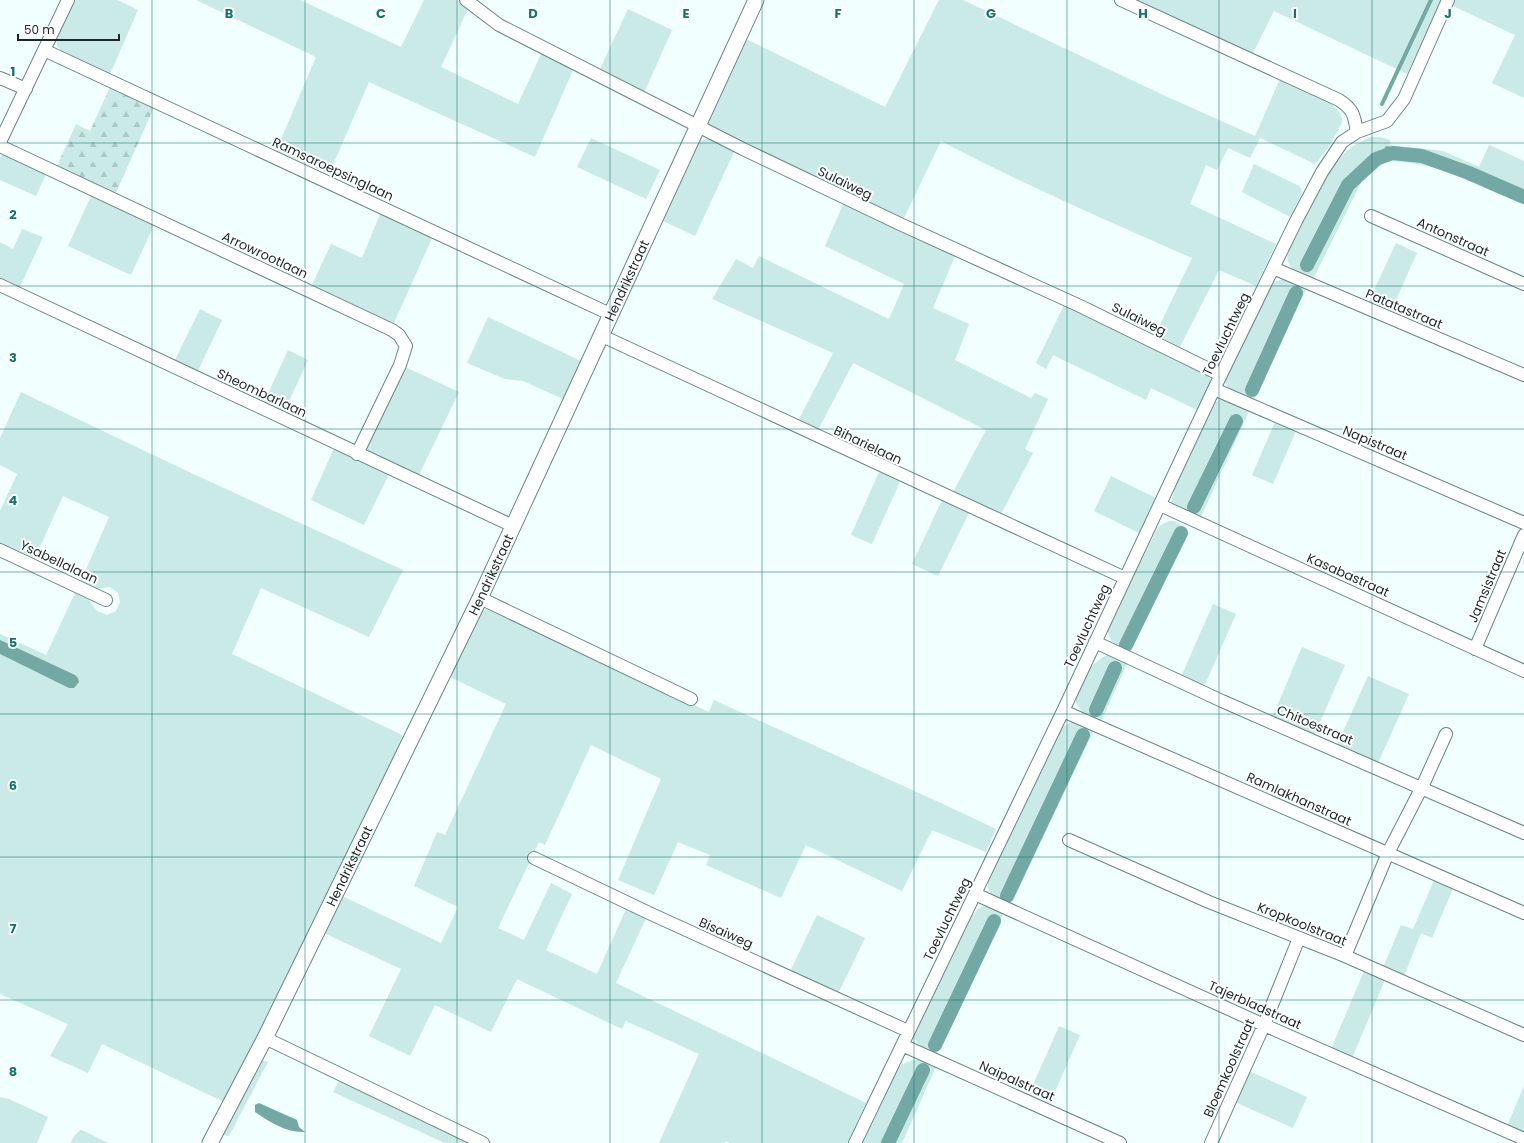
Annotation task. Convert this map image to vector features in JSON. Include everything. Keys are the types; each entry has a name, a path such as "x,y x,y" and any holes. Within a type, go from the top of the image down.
{"street":[{"path":"0,142 68,0"},
{"name":"Sulaiweg","path":"466,0 499,25 743,149 900,224 1080,306 1221,375"},
{"name":"Hendrikstraat","path":"210,1143 265,1038 480,598 600,335 756,0"},
{"path":"1121,0 1339,100 1349,107 1354,114 1357,132"},
{"name":"Toevluchtweg","path":"855,1143 1063,711 1214,389 1322,172 1342,142 1357,132 1387,121 1404,99 1448,0"},
{"name":"Ramsaroepsinglaan","path":"44,50 610,314"},
{"path":"0,78 26,89"},
{"name":"Arrowrootlaan","path":"0,146 392,330 399,335 406,346 400,365 357,454"},
{"name":"Antonstraat","path":"1371,216 1524,284"},
{"name":"Patatastraat","path":"1273,268 1524,375"},
{"name":"Sheombarlaan","path":"0,285 513,526"},
{"name":"Biharielaan","path":"600,335 1125,578"},
{"name":"Napistraat","path":"1214,389 1524,523"},
{"name":"Kasabastraat","path":"1160,505 1524,671"},
{"name":"Jamsistraat","path":"1475,649 1524,535"},
{"name":"Ysabellalaan","path":"0,550 106,600"},
{"path":"480,598 691,700"},
{"name":"Chitoestraat","path":"1095,642 1222,701 1422,787 1524,833"},
{"name":"Ramlakhanstraat","path":"1063,711 1524,913"},
{"path":"1345,956 1388,853 1422,787 1446,734"},
{"name":"Kropkoolstraat","path":"1069,840 1209,902 1345,956 1524,1035"},
{"name":"Bisaiweg","path":"534,858 649,913 908,1031"},
{"name":"Tajerbladstraat","path":"975,894 1264,1025 1524,1139"},
{"name":"Bloemkoolstraat","path":"1211,1143 1264,1025 1299,938"},
{"path":"265,1038 483,1143"},
{"name":"Naipalstraat","path":"902,1045 1120,1143"}],"green space":[{"path":"74,0 118,0 138,10 110,74 61,50 57,46 56,38"},
{"path":"196,0 300,0 401,47 424,0 457,0 468,9 441,67 518,104 542,52 573,70 535,157 369,82 329,174 276,151 316,57"},
{"path":"939,0 963,0 1161,94 1255,136 1280,79 1308,90 1336,108 1341,115 1342,123 1328,148 1315,164 1260,138 1250,158 1228,148 1217,170 1206,165 1190,204 1276,244 1256,286 1219,270 1180,347 1155,335 1192,258 1034,187 941,141 903,220 709,128 707,124 746,39 885,107"},
{"path":"1136,0 1441,0 1407,74 1274,11 1252,55"},
{"path":"1455,0 1524,0 1524,98 1492,83 1515,35 1453,6"},
{"path":"628,9 672,30 644,93 599,71"},
{"path":"111,85 155,105 115,195 56,168 76,124 90,131"},
{"path":"1370,137 1381,137 1390,140 1390,145 1443,151 1479,167 1489,145 1524,161 1524,204 1443,170 1418,164 1395,161 1384,163 1362,181 1313,279 1294,270 1288,263 1288,252 1322,183 1339,159 1351,147"},
{"path":"591,138 660,170 646,199 577,167"},
{"path":"701,140 713,140 735,150 695,236 661,220 697,144"},
{"path":"3,155 47,172 36,196 0,180 0,157"},
{"path":"1254,164 1299,186 1302,191 1301,195 1290,217 1242,192"},
{"path":"92,194 155,223 131,275 68,246"},
{"path":"844,202 955,256 933,308 969,324 955,360 1031,398 1035,393 1048,399 1025,449 1033,453 1000,516 952,494 986,430 853,363 818,430 798,421 833,353 712,299 736,259 753,268 759,256 889,319 904,284 825,246"},
{"path":"381,212 433,236 393,325 311,287 331,244 362,258"},
{"path":"22,229 43,237 19,289 0,280 0,242 13,249"},
{"path":"1396,243 1417,253 1390,313 1368,303"},
{"path":"1287,279 1306,289 1254,400 1232,391 1228,388 1225,380 1271,287 1274,282"},
{"path":"1065,303 1207,374 1211,381 1197,410 1151,388 1146,400 1053,355 1046,369 1036,363"},
{"path":"200,309 222,320 197,373 174,362"},
{"path":"488,317 581,361 563,399 523,381 505,379 467,363"},
{"path":"288,350 308,360 283,414 263,405"},
{"path":"403,366 459,392 418,477 366,453 365,448"},
{"path":"21,392 189,472 403,570 369,637 261,588 232,654 398,733 403,736 403,743 224,1102 102,1044 88,1073 50,1056 68,1024 0,994 0,634 46,655 75,593 89,600 97,611 107,615 116,611 120,602 118,593 110,587 97,589 81,581 109,517 63,496 34,560 0,544 0,511 17,474 0,465 0,438"},
{"path":"1224,399 1250,409 1200,519 1171,504 1174,490 1215,403"},
{"path":"1275,422 1296,431 1273,484 1252,475"},
{"path":"334,448 389,474 364,525 311,500"},
{"path":"879,472 900,482 872,544 851,535"},
{"path":"1111,476 1156,498 1139,533 1094,511"},
{"path":"942,500 969,513 938,576 912,564"},
{"path":"1169,521 1174,521 1187,528 1130,653 1114,644 1109,637 1108,628 1156,531 1159,526"},
{"path":"1213,604 1236,614 1204,687 1181,677"},
{"path":"486,609 709,712 714,700 996,829 986,852 932,830 902,891 806,845 781,898 706,865 710,855 678,842 654,895 618,880 661,779 591,745 545,845 539,842 498,928 524,940 551,883 572,894 546,950 597,974 627,907 647,916 616,983 866,1103 847,1143 730,1143 726,1141 725,1143 659,1143 699,1054 626,1021 622,1029 517,979 491,1032 435,1005 410,1056 369,1036 401,969 324,933 342,896 441,943 458,907 414,886 437,832 445,835 506,704 450,677 479,614"},
{"path":"1302,647 1345,665 1314,736 1272,718"},
{"path":"1107,655 1112,655 1128,662 1101,721 1082,711 1075,699 1090,668"},
{"path":"1368,676 1409,694 1378,763 1337,745"},
{"path":"1071,722 1077,722 1094,730 1011,905 990,893 988,889 988,878 1048,753 1063,727"},
{"path":"1435,878 1454,886 1432,938 1421,933 1403,979 1382,970 1401,925 1413,929"},
{"path":"985,906 993,907 1004,912 936,1056 918,1044 914,1037 914,1032 972,916 978,909"},
{"path":"817,915 865,938 836,998 788,976"},
{"path":"1364,971 1385,980 1352,1058 1331,1049"},
{"path":"1059,1026 1080,1035 1050,1103 1029,1094"},
{"path":"261,1060 268,1062 229,1136 222,1135"},
{"path":"914,1060 921,1060 936,1067 902,1143 863,1143 898,1069 902,1064"},
{"path":"1249,1071 1307,1097 1293,1128 1235,1102"},
{"path":"340,1079 474,1143 445,1143 333,1092"},
{"path":"1524,1086 1524,1133 1507,1126"},
{"path":"0,1097 9,1099 48,1117 37,1143 0,1143"},
{"path":"80,1130 82,1130 108,1143 70,1143"}],"water":[{"path":"0,640 75,675 79,682 74,688 69,688 0,654"},
{"path":"259,1103 297,1120 299,1127 305,1132 285,1129 266,1119 255,1112 255,1105"}],"waterway":[{"path":"1382,104 1431,0"},
{"path":"1387,148 1392,153"},
{"path":"1307,265 1348,185 1376,159 1392,153 1422,156 1469,173 1524,197"},
{"path":"1252,390 1296,293"},
{"path":"1194,507 1236,421"},
{"path":"1126,645 1181,533"},
{"path":"1096,710 1115,668"},
{"path":"1007,896 1083,735"},
{"path":"935,1045 994,921"},
{"path":"888,1143 923,1070"}]}
